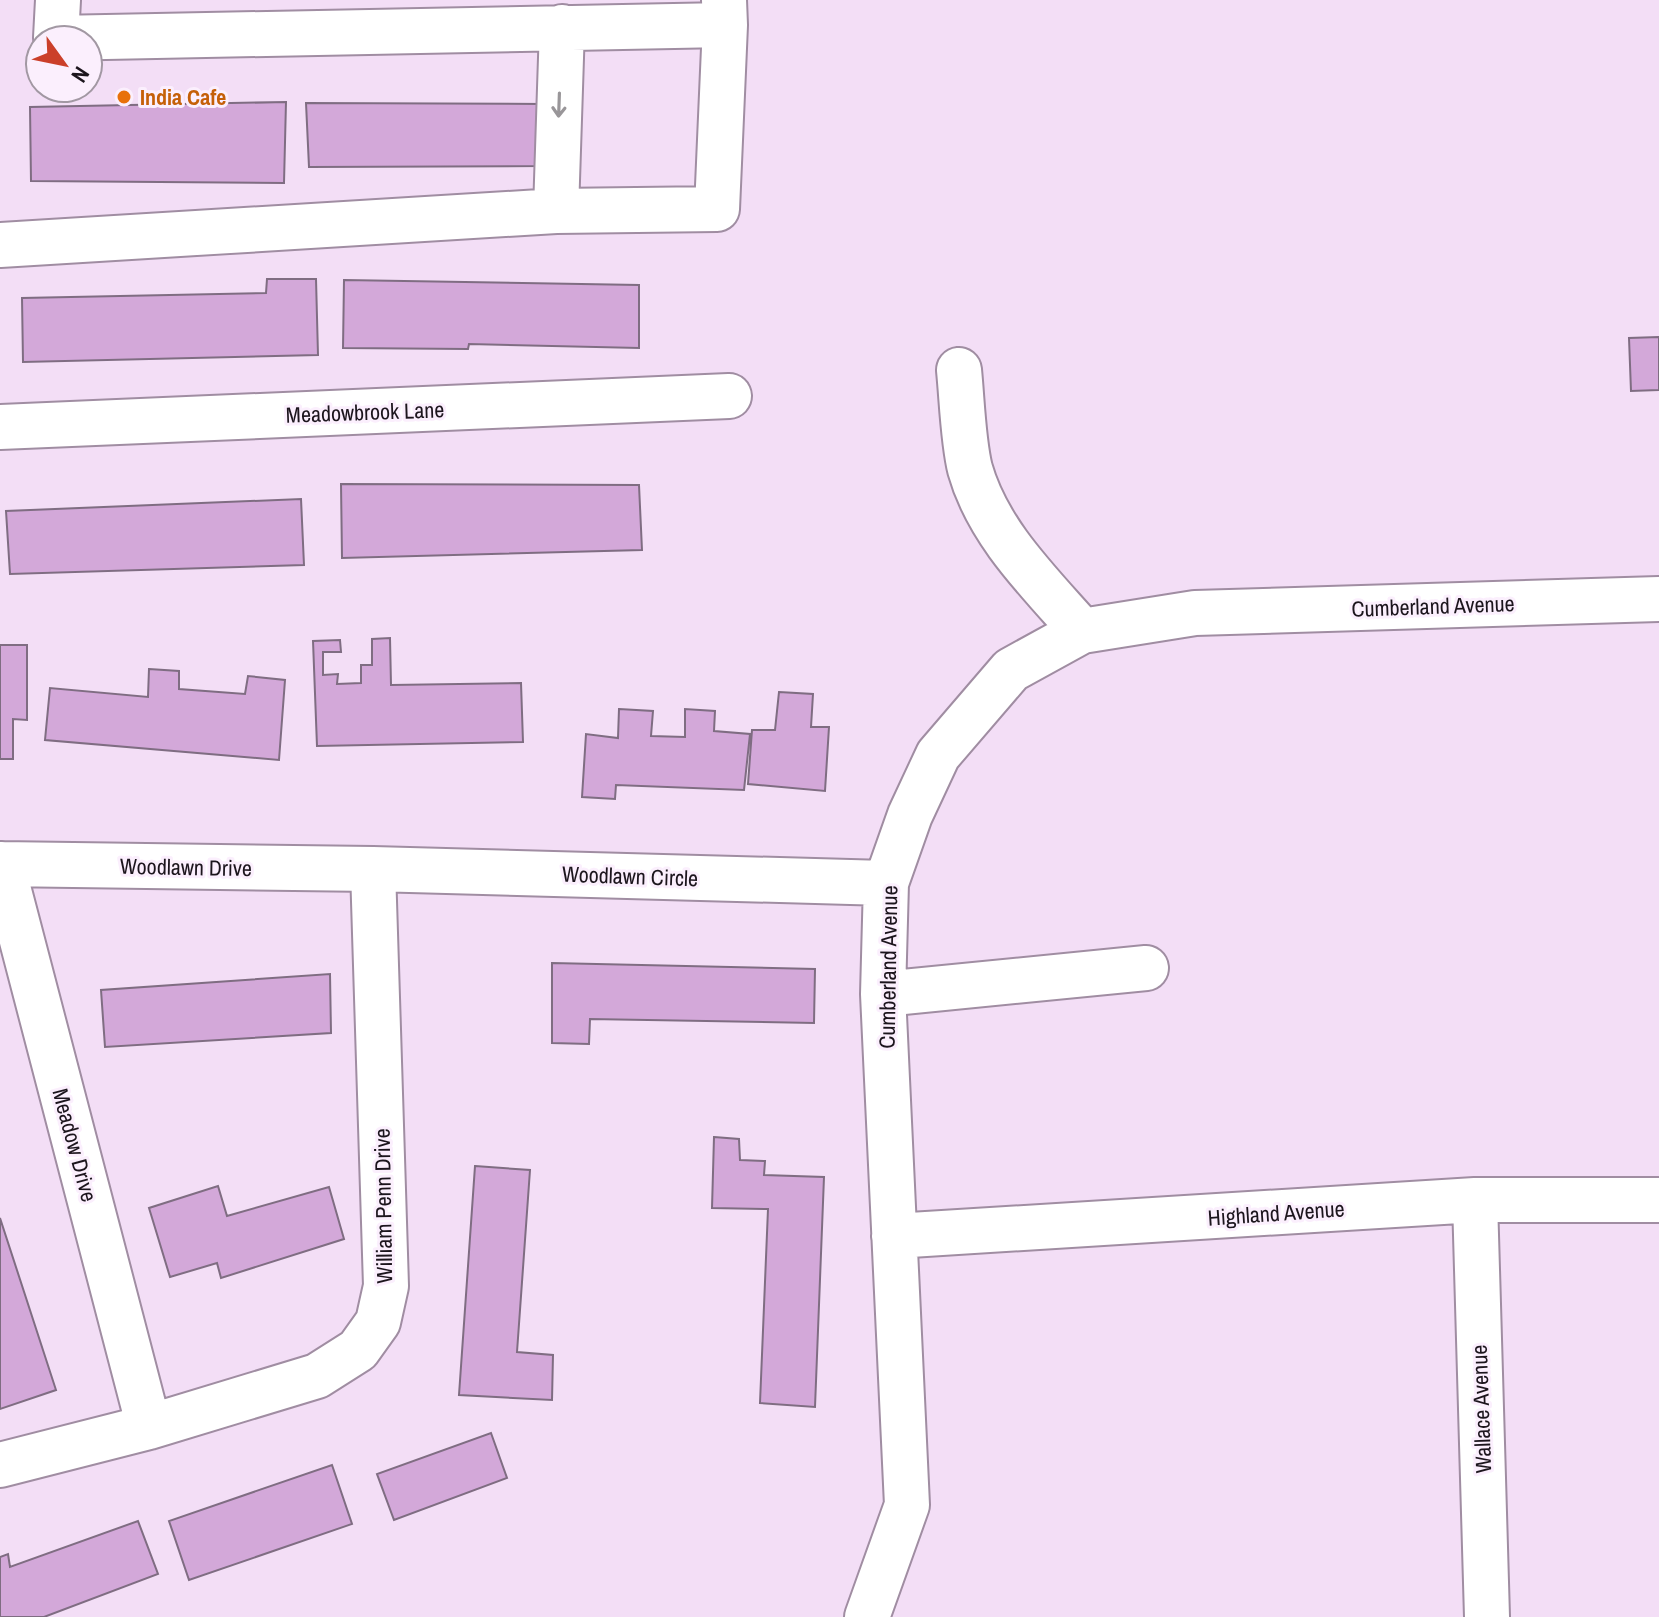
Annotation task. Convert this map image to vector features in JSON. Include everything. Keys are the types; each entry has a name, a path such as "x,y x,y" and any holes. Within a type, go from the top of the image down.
{"street":[{"path":"0,245 556,211 700,209 719,17 562,27 56,38 58,0"},
{"path":"556,211 562,27"},
{"path":"959,370 970,468 994,525 1082,631"},
{"name":"Meadowbrook Lane","path":"0,427 729,396"},
{"name":"Cumberland Avenue","path":"867,1617 907,1505 883,994 886,883 910,815 938,755 1011,670 1082,631 1195,613 1659,599"},
{"name":"Woodlawn Drive","path":"1,864 373,869"},
{"name":"Meadow Drive","path":"1,864 149,1427"},
{"name":"Woodlawn Circle","path":"373,869 886,883"},
{"name":"William Penn Drive","path":"0,1465 149,1427 317,1376 358,1350 378,1322 386,1286 373,869"},
{"path":"883,994 1146,968"},
{"name":"Highland Avenue","path":"894,1236 1475,1200 1659,1200"},
{"name":"Wallace Avenue","path":"1475,1200 1487,1617"}],"building":[{"path":"286,102 284,183 31,181 30,107"},
{"path":"306,103 544,104 542,166 309,167"},
{"path":"267,279 316,279 318,355 23,362 22,298 266,293"},
{"path":"344,280 639,285 639,348 469,344 468,349 343,348"},
{"path":"1659,337 1659,390 1631,391 1629,338"},
{"path":"341,484 639,485 642,550 342,558"},
{"path":"301,499 304,565 10,574 6,511"},
{"path":"390,638 391,685 521,683 523,742 317,746 313,641 340,640 341,652 323,652 323,675 338,674 337,684 361,683 361,665 372,665 372,639"},
{"path":"0,645 27,645 27,720 13,719 13,759 0,759"},
{"path":"149,669 179,671 179,689 245,694 248,676 285,680 279,760 45,740 50,688 148,697"},
{"path":"779,692 813,694 811,727 829,727 825,791 748,784 752,730 775,730"},
{"path":"619,709 653,711 651,736 685,737 685,709 715,711 714,731 750,734 744,790 616,785 615,799 582,797 586,734 618,738"},
{"path":"552,963 815,969 814,1023 590,1019 589,1044 552,1043"},
{"path":"330,974 331,1033 105,1047 101,990"},
{"path":"714,1137 739,1139 740,1160 765,1161 764,1175 824,1177 815,1407 760,1403 768,1209 712,1208"},
{"path":"475,1166 530,1170 517,1352 553,1355 552,1400 459,1395"},
{"path":"218,1186 227,1216 329,1187 344,1239 221,1278 217,1263 170,1277 149,1208"},
{"path":"0,1218 56,1390 0,1409"},
{"path":"491,1433 507,1478 394,1520 377,1474"},
{"path":"332,1465 352,1524 189,1580 169,1521"},
{"path":"138,1521 158,1574 44,1617 0,1617 0,1557 8,1554 10,1567"}],"place":[{"name":"India Cafe","path":"124,97"}]}
